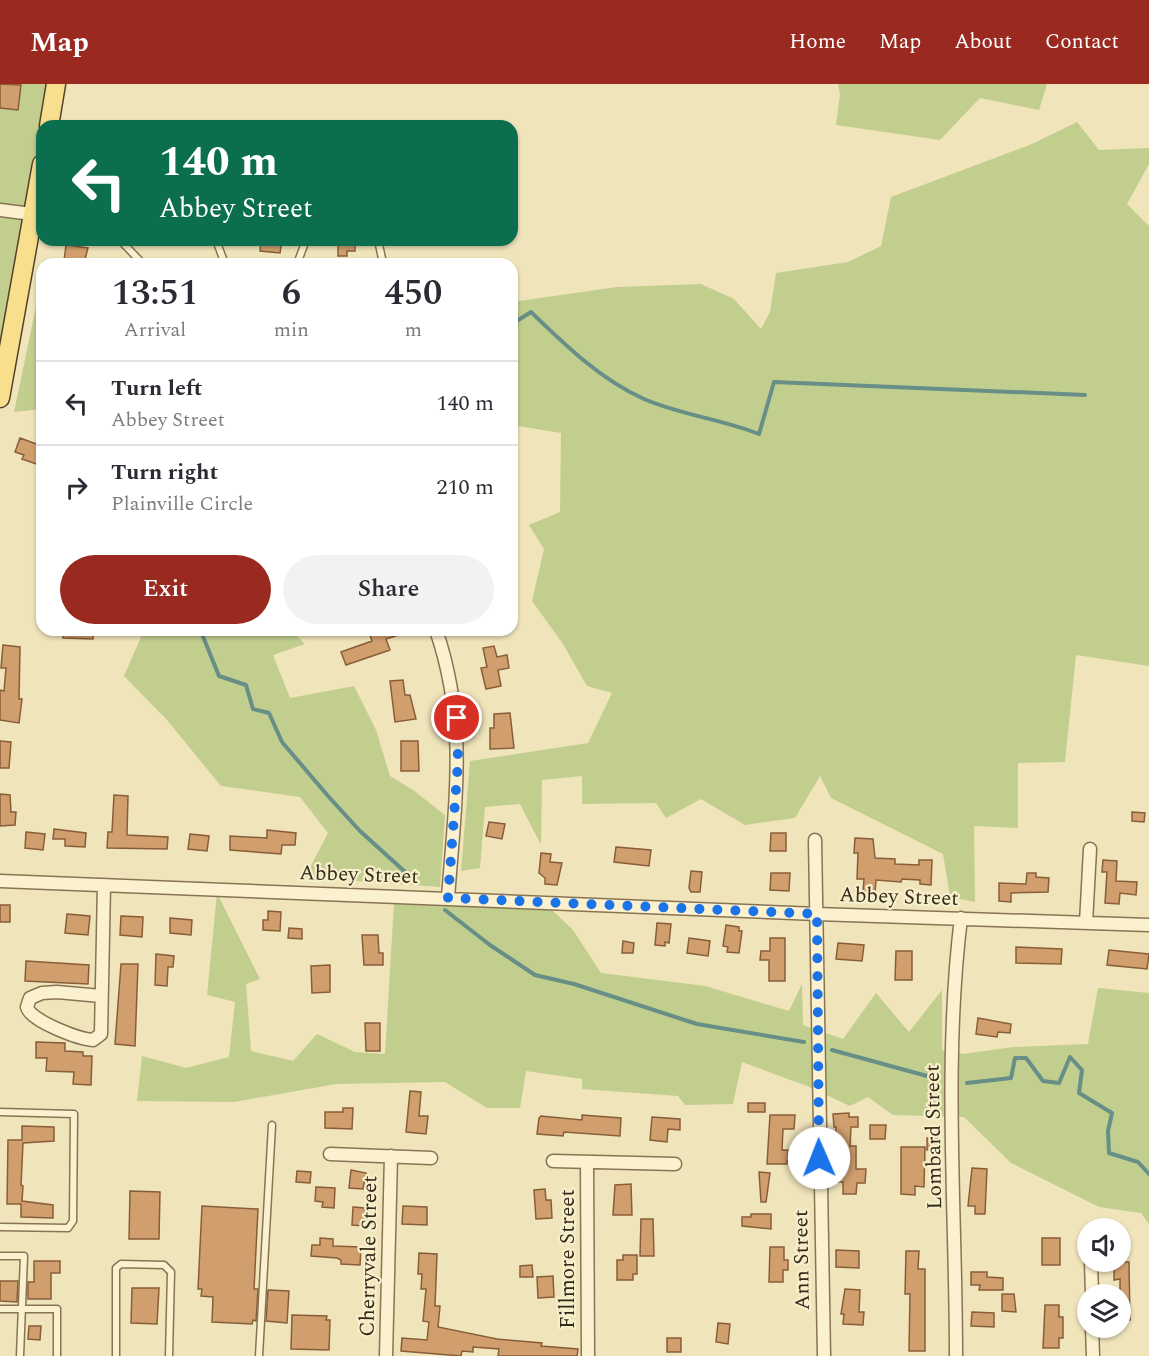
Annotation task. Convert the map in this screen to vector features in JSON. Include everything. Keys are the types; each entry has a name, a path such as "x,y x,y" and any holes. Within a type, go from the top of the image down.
{"main road":[{"path":"49,120 56,84"},
{"path":"0,398 36,202"}],"street":[{"path":"0,210 32,214"},
{"path":"438,636 451,678 458,739 448,898"},
{"name":"Ann Street","path":"815,840 824,1356"},
{"path":"1086,922 1090,849"},
{"name":"Abbey Street","path":"0,881 1149,925"},
{"path":"101,996 42,993 30,998 27,1008 32,1018 93,1040 101,1034 104,885"},
{"name":"Lombard Street","path":"956,1356 952,1050 955,967 961,918"},
{"path":"330,1154 431,1158"},
{"name":"Cherryvale Street","path":"386,1356 391,1156"},
{"path":"553,1161 675,1164"},
{"name":"Fillmore Street","path":"587,1162 588,1356"},
{"path":"1092,1338 1093,1356"}],"lane":[{"path":"126,246 136,258"},
{"path":"0,1112 74,1114 73,1221 68,1228 0,1227"},
{"path":"259,1356 272,1125"},
{"path":"0,1256 24,1256 20,1356"},
{"path":"116,1356 116,1268 121,1264 164,1264 171,1272 169,1356"},
{"path":"0,1309 57,1308 57,1356"}],"green space":[{"path":"0,84 53,84 44,120 36,120 36,173 0,354"},
{"path":"838,84 1047,84 1039,110 980,98 940,140 836,125 840,95"},
{"path":"1077,122 1099,150 1149,148 1149,164 1127,204 1149,226 1149,666 1076,655 1065,762 1018,763 1018,828 974,826 975,902 950,897 943,854 831,798 820,776 795,818 745,825 701,799 666,818 656,803 582,804 582,776 542,780 541,845 520,804 485,807 480,868 461,871 470,761 588,743 612,693 587,686 563,644 532,601 544,549 529,525 560,512 561,433 518,426 518,301 617,287 701,284 734,299 761,329 770,312 776,273 848,262 881,246 891,197 1032,144"},
{"path":"36,307 36,410 14,412"},
{"path":"141,636 297,636 305,644 273,655 290,698 354,686 376,730 390,776 413,790 445,815 440,887 305,877 328,833 300,797 221,786 167,720 124,676"},
{"path":"217,893 260,979 246,984 251,1051 293,1061 317,1034 355,1052 385,1054 394,903 552,910 573,930 601,973 705,986 789,1011 802,984 803,1025 843,1039 876,993 909,1032 942,990 942,1050 963,1054 1013,1047 1088,1044 1098,988 1149,993 1149,1224 1141,1213 1099,1207 1011,1163 964,1117 893,1115 868,1097 850,1106 807,1086 742,1062 733,1104 685,1105 678,1096 582,1089 582,1079 526,1071 520,1108 487,1108 445,1082 336,1084 234,1102 137,1101 142,1056 186,1068 229,1057 235,1002 207,995"}],"building":[{"path":"0,84 21,85 18,110 0,108"},
{"path":"66,246 88,248 85,258 64,258"},
{"path":"260,246 281,246 280,253 260,251"},
{"path":"338,246 355,246 355,251 347,251 347,256 338,256"},
{"path":"20,438 36,444 36,464 22,459 24,455 15,452"},
{"path":"63,636 93,636 93,639 63,638"},
{"path":"370,636 395,636 386,639 390,650 346,665 341,652 372,641"},
{"path":"3,645 20,647 19,699 22,699 19,723 0,720 0,690 4,691 6,668 1,668"},
{"path":"494,646 497,657 507,655 509,668 498,670 501,686 486,689 481,668 487,667 483,648"},
{"path":"403,680 405,695 410,695 416,719 395,722 390,681"},
{"path":"510,713 514,748 490,749 490,728 494,728 494,714"},
{"path":"0,741 11,742 9,768 0,768"},
{"path":"401,741 418,741 419,771 401,771"},
{"path":"0,794 10,795 11,812 16,812 15,825 0,826"},
{"path":"114,795 128,796 127,835 168,837 167,849 107,848 108,832 112,832"},
{"path":"1132,812 1145,813 1144,822 1132,821"},
{"path":"489,822 505,824 502,839 486,836"},
{"path":"54,829 86,833 85,847 65,846 65,839 53,839"},
{"path":"267,830 296,833 295,845 282,845 281,854 230,850 230,836 267,838"},
{"path":"26,832 45,834 43,850 25,848"},
{"path":"771,833 786,833 786,851 770,851"},
{"path":"190,834 209,836 207,851 188,849"},
{"path":"855,838 873,839 875,858 895,859 895,864 919,865 919,860 932,860 931,885 920,884 920,880 902,879 901,882 876,880 875,893 863,892 864,879 857,879 858,853 854,853"},
{"path":"616,847 651,850 649,866 614,862"},
{"path":"541,853 551,854 550,862 562,863 557,885 545,884 545,878 539,873"},
{"path":"1103,860 1117,861 1116,881 1137,882 1136,895 1120,893 1119,904 1105,903 1107,872 1102,872"},
{"path":"691,871 702,872 700,892 691,892 689,888"},
{"path":"771,873 790,873 789,891 770,890"},
{"path":"1027,873 1036,873 1036,877 1049,878 1048,892 1011,893 1011,902 999,901 999,883 1026,884"},
{"path":"0,905 10,905 10,922 0,922"},
{"path":"268,911 281,912 280,931 263,930 263,920 268,920"},
{"path":"67,914 90,916 88,935 65,933"},
{"path":"121,916 143,917 142,937 120,935"},
{"path":"170,918 192,920 191,935 170,933"},
{"path":"657,923 671,924 669,943 665,942 665,946 655,945"},
{"path":"726,925 739,927 739,931 742,931 739,953 727,952 728,947 723,946"},
{"path":"289,928 302,929 302,939 288,938"},
{"path":"362,935 378,935 379,953 383,953 383,965 364,965"},
{"path":"689,938 710,941 708,956 687,953"},
{"path":"770,938 785,938 785,981 769,981 769,960 760,960 761,951 770,951"},
{"path":"623,941 634,943 633,953 622,953"},
{"path":"838,943 864,945 862,961 836,959"},
{"path":"1016,947 1062,949 1061,964 1016,963"},
{"path":"1109,950 1149,954 1147,969 1107,965"},
{"path":"896,951 912,951 912,980 895,980"},
{"path":"156,954 174,956 173,967 168,967 167,986 155,985"},
{"path":"26,961 89,965 88,984 25,981"},
{"path":"121,964 138,964 135,1046 115,1044"},
{"path":"330,965 330,992 312,993 311,966"},
{"path":"978,1018 1011,1024 1010,1033 998,1032 997,1037 976,1034"},
{"path":"365,1023 380,1023 380,1051 366,1051"},
{"path":"36,1042 65,1043 65,1051 83,1052 83,1056 92,1056 91,1085 73,1084 74,1072 46,1071 47,1058 36,1058"},
{"path":"410,1091 421,1092 419,1116 428,1116 426,1134 406,1132"},
{"path":"748,1103 765,1103 765,1112 748,1112"},
{"path":"343,1108 353,1108 352,1129 325,1128 325,1112 343,1112"},
{"path":"849,1113 849,1117 858,1117 858,1127 851,1127 850,1146 856,1146 856,1169 866,1169 865,1183 857,1183 856,1194 843,1194 843,1182 835,1182 836,1127 834,1127 833,1114"},
{"path":"582,1115 621,1118 620,1136 564,1132 563,1136 537,1134 541,1116 582,1120"},
{"path":"770,1115 795,1115 794,1129 783,1129 782,1150 788,1150 787,1164 767,1164"},
{"path":"652,1117 680,1119 680,1130 668,1129 667,1142 650,1140"},
{"path":"870,1125 886,1125 885,1139 870,1139"},
{"path":"22,1126 54,1127 54,1141 23,1143 21,1185 23,1186 22,1201 53,1205 53,1218 21,1217 21,1204 7,1204 8,1140 22,1140"},
{"path":"927,1138 940,1138 940,1150 927,1150"},
{"path":"901,1147 925,1147 924,1187 915,1186 915,1195 901,1194"},
{"path":"972,1168 987,1169 985,1214 975,1214 975,1206 968,1206"},
{"path":"351,1170 366,1173 363,1189 349,1188"},
{"path":"297,1171 311,1172 310,1183 296,1182"},
{"path":"759,1172 770,1173 766,1202 761,1202"},
{"path":"631,1184 632,1215 613,1215 615,1185"},
{"path":"316,1187 335,1188 334,1208 322,1207 323,1202 315,1201"},
{"path":"545,1189 546,1200 551,1200 552,1218 536,1219 534,1190"},
{"path":"130,1191 160,1192 159,1239 129,1239"},
{"path":"202,1206 258,1209 254,1289 258,1289 256,1321 253,1320 252,1324 212,1322 213,1297 201,1296 202,1289 198,1289"},
{"path":"403,1206 427,1207 427,1225 402,1224"},
{"path":"353,1207 365,1208 365,1226 352,1225"},
{"path":"751,1214 771,1214 771,1229 742,1226 742,1217 751,1217"},
{"path":"641,1219 653,1219 654,1256 640,1256"},
{"path":"320,1238 333,1239 333,1246 361,1247 360,1265 341,1264 341,1260 337,1258 311,1256 312,1245 320,1245"},
{"path":"1042,1238 1060,1238 1060,1265 1042,1265"},
{"path":"770,1247 784,1247 784,1260 788,1260 788,1270 783,1270 783,1282 769,1282"},
{"path":"836,1250 859,1251 859,1268 836,1267"},
{"path":"906,1251 919,1251 918,1269 925,1269 925,1351 909,1351 910,1294 905,1294"},
{"path":"419,1253 437,1254 435,1306 440,1306 438,1327 497,1339 542,1343 541,1346 578,1349 577,1356 498,1356 499,1349 473,1347 473,1352 462,1351 461,1356 401,1351 402,1338 427,1340 429,1322 423,1321 426,1289 421,1289 422,1274 418,1274"},
{"path":"623,1255 637,1255 637,1274 633,1274 633,1280 617,1280 617,1260 623,1260"},
{"path":"34,1261 60,1261 60,1273 51,1273 51,1299 28,1299 28,1282 34,1282"},
{"path":"532,1265 533,1277 520,1277 520,1266"},
{"path":"971,1272 987,1272 987,1277 1003,1278 1003,1290 979,1290 980,1285 971,1285"},
{"path":"1114,1272 1129,1272 1129,1284 1120,1284 1120,1279 1114,1280"},
{"path":"553,1276 554,1297 538,1298 537,1277"},
{"path":"0,1281 18,1281 17,1302 0,1301"},
{"path":"132,1288 159,1288 157,1324 131,1323"},
{"path":"845,1289 860,1290 859,1312 864,1312 863,1325 843,1324 844,1314 841,1314"},
{"path":"268,1290 289,1291 287,1323 266,1321"},
{"path":"1002,1294 1014,1294 1016,1312 1002,1311"},
{"path":"1045,1305 1059,1305 1059,1317 1063,1317 1063,1338 1059,1338 1059,1348 1043,1348"},
{"path":"972,1312 994,1313 994,1327 971,1326"},
{"path":"292,1315 327,1316 326,1320 330,1320 329,1350 291,1349"},
{"path":"718,1323 730,1324 728,1344 716,1342"},
{"path":"29,1326 41,1326 40,1340 28,1339"},
{"path":"667,1338 681,1338 681,1352 667,1352"}],"waterway":[{"path":"518,320 531,312 598,371 644,399 759,434 774,382 1085,395"},
{"path":"203,636 219,676 246,685 253,709 269,713 282,742 328,796 360,831 414,880"},
{"path":"445,910 490,945 535,975 574,984 697,1024 804,1042"},
{"path":"832,1050 938,1079"},
{"path":"967,1083 1011,1078 1015,1058 1026,1058 1043,1081 1059,1083 1070,1057 1082,1070 1079,1093 1112,1113 1108,1131 1109,1153 1138,1162 1149,1174"}],"route":[{"path":"457,718 458,762 448,898 817,914 819,1158"}]}
